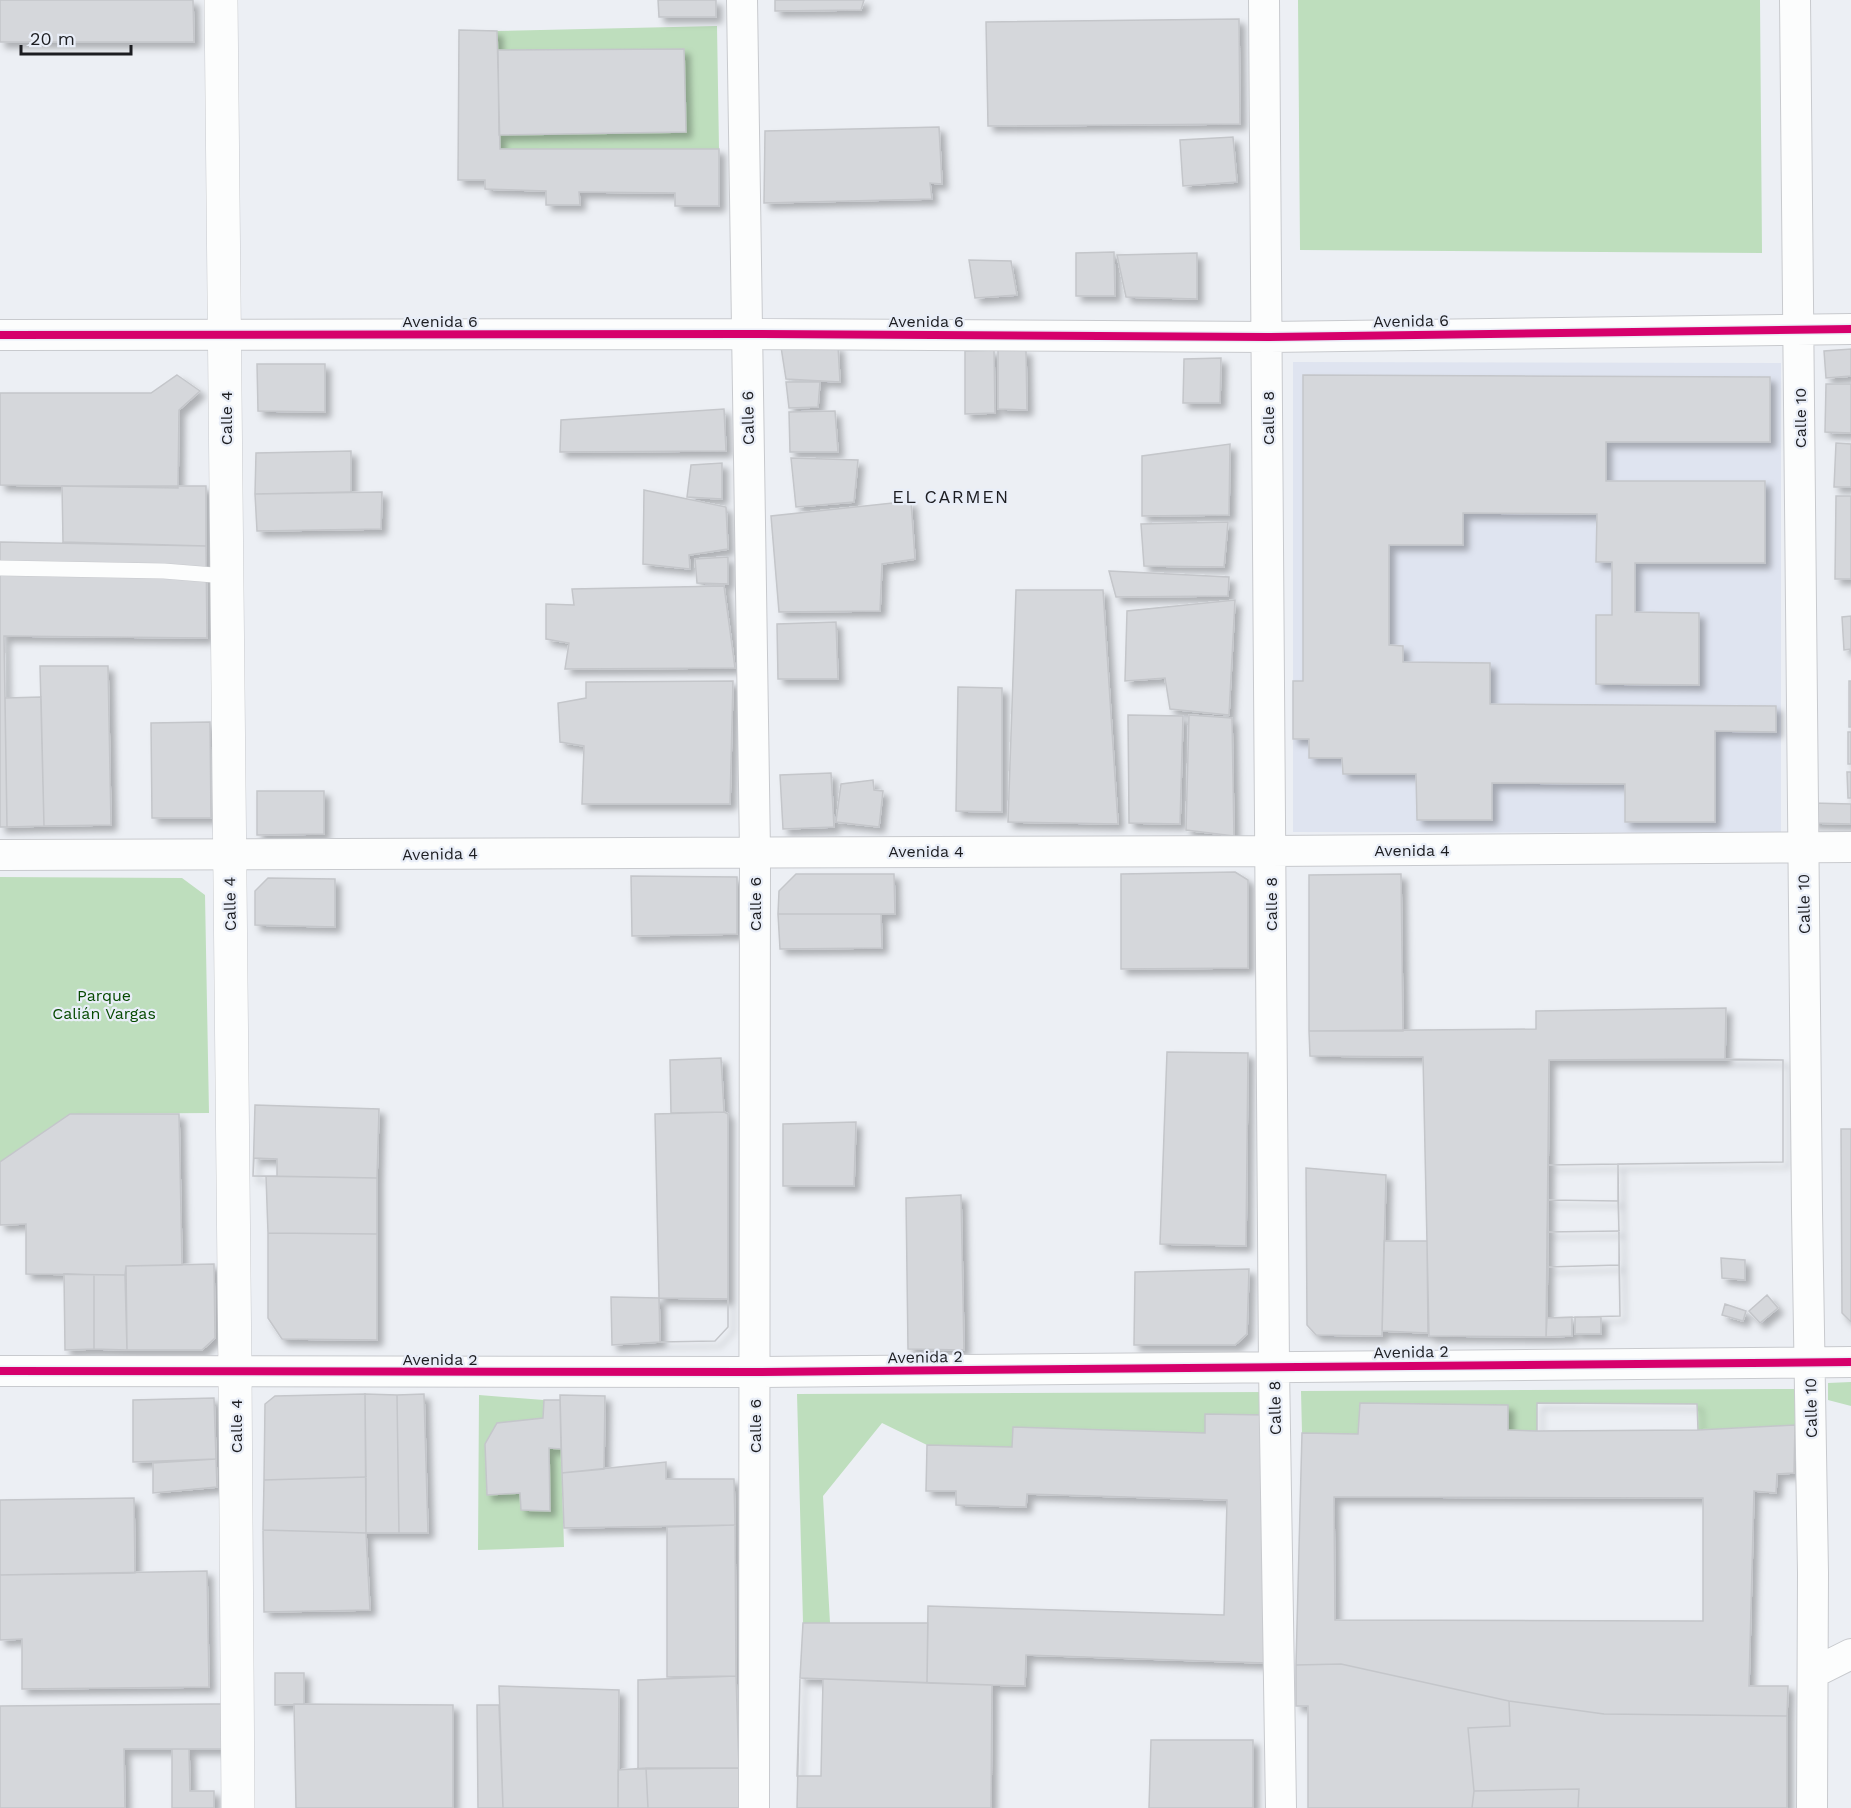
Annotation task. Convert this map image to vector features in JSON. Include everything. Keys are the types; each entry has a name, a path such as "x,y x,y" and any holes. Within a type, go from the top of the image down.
{"street":[{"name":"Calle 4","path":"221,0 238,1808"},
{"name":"Calle 6","path":"742,0 755,852 754,1808"},
{"name":"Calle 8","path":"1264,0 1274,1367 1281,1808"},
{"name":"Calle 10","path":"1795,0 1807,1362 1813,1672 1812,1808"},
{"name":"Avenida 6","path":"0,335 747,334 1267,337 1851,329"},
{"name":"Avenida 4","path":"0,855 1851,847"},
{"name":"Avenida 2","path":"0,1371 755,1372 1851,1362"},
{"path":"1813,1672 1851,1654"}],"lane":[{"path":"0,568 164,571 226,576"},
{"path":"1804,1554 1807,1362"}],"shaded area":[{"path":"1293,362 1781,363 1781,833 1293,832"}],"green space":[{"path":"1298,0 1760,0 1762,253 1300,250"},
{"path":"717,26 719,149 500,149 499,135 685,132 684,49 498,50 497,31"},
{"name":"Parque Calián Vargas","path":"0,877 182,878 205,895 209,1113 70,1114 0,1162"},
{"path":"1851,1382 1851,1406 1828,1400 1828,1383"},
{"path":"1795,1389 1795,1425 1698,1430 1697,1404 1537,1404 1537,1431 1508,1430 1508,1406 1358,1434 1302,1433 1301,1391"},
{"path":"1268,1392 1267,1415 1206,1414 1205,1433 1013,1427 1012,1447 927,1445 882,1423 823,1496 830,1623 803,1623 797,1394"},
{"path":"479,1395 544,1400 543,1418 497,1423 485,1444 487,1495 520,1493 521,1510 550,1511 549,1448 561,1449 564,1547 478,1550"}],"building":[{"path":"0,0 193,0 194,42 0,42"},
{"path":"658,0 716,0 716,17 659,17"},
{"path":"775,0 864,0 861,10 775,11"},
{"path":"1239,19 1240,124 988,126 986,22"},
{"path":"459,30 497,31 500,149 719,149 719,206 675,206 675,193 579,192 580,205 546,205 546,191 485,189 485,180 458,180"},
{"path":"684,49 686,132 499,135 498,50"},
{"path":"939,127 942,184 930,183 932,199 764,203 765,131"},
{"path":"1233,137 1237,182 1183,186 1180,140"},
{"path":"1114,252 1115,296 1076,296 1076,253"},
{"path":"1197,253 1197,299 1126,297 1117,255"},
{"path":"969,260 1011,261 1017,295 975,298"},
{"path":"838,346 840,382 786,379 781,347"},
{"path":"1851,349 1851,376 1826,378 1824,351"},
{"path":"994,350 995,413 965,414 965,351"},
{"path":"998,350 1026,350 1027,410 998,409"},
{"path":"1221,358 1220,403 1183,403 1184,359"},
{"path":"257,364 325,364 325,412 258,411"},
{"path":"177,375 200,391 179,410 178,488 0,485 0,393 151,393"},
{"path":"1303,375 1770,377 1770,442 1606,442 1606,481 1765,481 1765,563 1635,563 1635,612 1699,613 1699,685 1596,684 1596,615 1612,615 1612,562 1596,562 1597,514 1463,513 1463,545 1389,545 1389,645 1403,646 1403,662 1490,663 1490,704 1776,706 1776,732 1715,731 1715,822 1625,822 1625,784 1492,783 1492,820 1417,820 1416,774 1343,774 1342,758 1309,758 1309,739 1293,739 1293,681 1303,681"},
{"path":"786,382 820,382 818,407 789,408"},
{"path":"1826,384 1851,384 1851,433 1825,432"},
{"path":"724,409 726,451 560,452 561,420"},
{"path":"835,411 838,452 790,452 789,412"},
{"path":"1836,443 1851,444 1851,487 1834,487"},
{"path":"1230,444 1229,515 1142,516 1142,456"},
{"path":"351,451 351,492 255,494 256,453"},
{"path":"791,458 858,460 854,502 796,507"},
{"path":"722,463 722,499 687,497 691,465"},
{"path":"62,486 206,486 206,546 63,542"},
{"path":"644,490 726,507 728,549 689,555 690,569 643,564"},
{"path":"382,492 381,529 257,531 255,494"},
{"path":"1836,496 1851,496 1851,579 1835,579"},
{"path":"911,501 915,559 882,564 880,611 779,612 771,516"},
{"path":"1228,522 1224,567 1144,566 1141,524"},
{"path":"0,542 206,546 207,638 4,636 7,827 0,827"},
{"path":"728,557 728,584 697,583 695,559"},
{"path":"1109,571 1229,577 1228,596 1116,597"},
{"path":"724,586 735,668 565,669 569,643 546,639 546,604 574,605 572,589"},
{"path":"1016,590 1103,590 1118,824 1008,822"},
{"path":"1235,600 1229,715 1170,709 1165,678 1125,681 1127,611"},
{"path":"1851,616 1851,649 1844,650 1842,617"},
{"path":"836,622 838,679 778,679 777,624"},
{"path":"40,666 108,666 111,825 44,826"},
{"path":"733,681 730,804 582,804 584,746 560,742 558,703 586,698 586,682"},
{"path":"1849,681 1851,681 1851,727 1849,727"},
{"path":"958,687 1002,688 1002,812 956,811"},
{"path":"41,697 44,826 7,827 5,698"},
{"path":"1128,715 1183,716 1180,824 1129,823"},
{"path":"1189,715 1232,718 1234,836 1186,830"},
{"path":"210,722 211,818 152,818 151,723"},
{"path":"1848,732 1851,732 1851,764 1848,764"},
{"path":"1847,772 1851,772 1851,798 1848,798"},
{"path":"831,773 834,827 783,829 780,775"},
{"path":"873,780 874,790 883,791 879,827 836,822 841,784"},
{"path":"257,791 324,791 324,834 257,835"},
{"path":"1812,803 1851,804 1851,824 1811,823"},
{"path":"1235,872 1248,880 1248,968 1121,969 1121,874"},
{"path":"796,874 894,874 895,914 778,914 779,891"},
{"path":"1401,874 1403,1031 1309,1031 1309,875"},
{"path":"631,876 737,877 737,934 632,936"},
{"path":"268,878 335,879 335,927 255,925 255,891"},
{"path":"778,914 881,914 882,948 780,949"},
{"path":"1726,1008 1725,1059 1549,1060 1546,1337 1429,1336 1423,1057 1310,1056 1309,1031 1536,1029 1536,1011"},
{"path":"1167,1052 1248,1053 1246,1246 1160,1244"},
{"path":"721,1058 724,1112 671,1113 670,1060"},
{"path":"1549,1060 1783,1060 1783,1162 1548,1165"},
{"path":"1549,1060 1783,1060 1783,1162 1618,1164 1620,1316 1547,1318"},
{"path":"255,1105 379,1109 377,1178 253,1176"},
{"path":"724,1112 728,1114 728,1327 715,1341 660,1342 655,1114"},
{"path":"70,1114 179,1114 182,1265 126,1266 125,1275 26,1274 26,1224 0,1225 0,1162"},
{"path":"856,1122 854,1186 783,1186 783,1124"},
{"path":"1841,1129 1851,1129 1851,1322 1842,1313"},
{"path":"254,1158 277,1159 277,1176 253,1176"},
{"path":"1618,1164 1618,1201 1548,1200 1548,1165"},
{"path":"1306,1168 1386,1175 1382,1336 1316,1335 1307,1325"},
{"path":"266,1176 377,1178 377,1234 268,1233"},
{"path":"961,1195 964,1350 908,1349 906,1198"},
{"path":"1548,1200 1618,1201 1619,1231 1547,1232"},
{"path":"1619,1231 1619,1265 1547,1267 1547,1232"},
{"path":"268,1233 377,1234 377,1340 282,1339 268,1318"},
{"path":"1384,1241 1427,1241 1428,1333 1382,1331"},
{"path":"1721,1258 1745,1260 1745,1280 1722,1278"},
{"path":"214,1264 215,1338 202,1350 127,1350 126,1266"},
{"path":"1619,1265 1620,1316 1547,1318 1547,1267"},
{"path":"1249,1269 1247,1334 1235,1345 1134,1345 1135,1272"},
{"path":"64,1274 94,1275 94,1349 65,1350"},
{"path":"94,1275 125,1275 127,1350 94,1349"},
{"path":"1767,1295 1778,1308 1760,1323 1749,1311"},
{"path":"611,1297 659,1298 660,1342 612,1345"},
{"path":"659,1298 728,1299 728,1327 715,1341 660,1342"},
{"path":"1725,1304 1746,1311 1743,1321 1722,1315"},
{"path":"1572,1317 1572,1336 1546,1337 1547,1318"},
{"path":"1575,1317 1601,1317 1601,1334 1575,1334"},
{"path":"365,1394 366,1477 264,1480 265,1404 275,1396"},
{"path":"365,1394 397,1395 399,1533 366,1533"},
{"path":"424,1394 428,1533 399,1533 397,1395"},
{"path":"560,1395 605,1396 604,1469 562,1473"},
{"path":"214,1398 216,1459 133,1462 133,1400"},
{"path":"544,1400 560,1400 561,1449 549,1448 550,1511 521,1510 520,1493 487,1495 485,1444 497,1423 543,1418"},
{"path":"1360,1403 1508,1405 1508,1430 1537,1431 1537,1403 1697,1404 1698,1430 1795,1425 1794,1473 1777,1474 1776,1493 1754,1491 1749,1686 1788,1686 1787,1716 1604,1714 1509,1701 1341,1664 1296,1665 1302,1433 1358,1434","holes":["1334,1497 1703,1498 1703,1621 1335,1620"]},
{"path":"1537,1403 1697,1404 1698,1430 1537,1431"},
{"path":"1205,1414 1267,1415 1265,1663 1026,1655 1025,1686 927,1683 928,1606 1224,1615 1227,1500 1027,1494 1026,1507 956,1505 956,1491 926,1491 927,1445 1012,1447 1013,1427 1205,1433"},
{"path":"216,1459 217,1487 153,1493 153,1463"},
{"path":"666,1462 666,1479 734,1479 735,1525 564,1528 562,1473"},
{"path":"366,1477 366,1533 263,1530 264,1480"},
{"path":"134,1498 135,1573 0,1575 0,1500"},
{"path":"735,1525 736,1676 667,1677 667,1527"},
{"path":"263,1530 366,1533 370,1610 264,1612"},
{"path":"207,1571 209,1687 22,1689 22,1639 0,1640 0,1575"},
{"path":"803,1623 928,1623 927,1683 800,1678"},
{"path":"1341,1664 1509,1701 1510,1726 1468,1728 1474,1791 1472,1808 1308,1808 1308,1706 1296,1706 1296,1665"},
{"path":"275,1673 304,1673 304,1704 275,1705"},
{"path":"736,1676 739,1768 638,1769 638,1680"},
{"path":"800,1678 992,1685 991,1808 797,1808"},
{"path":"800,1678 823,1679 821,1776 797,1776"},
{"path":"499,1686 619,1690 618,1808 503,1808"},
{"path":"1509,1701 1604,1714 1787,1716 1787,1808 1578,1808 1579,1789 1474,1791 1468,1728 1510,1726"},
{"path":"225,1704 226,1749 124,1749 125,1808 0,1808 0,1706"},
{"path":"294,1704 453,1705 453,1808 296,1808"},
{"path":"477,1705 499,1705 503,1808 478,1808"},
{"path":"1151,1740 1253,1740 1253,1808 1149,1808"},
{"path":"172,1749 189,1749 190,1791 214,1791 214,1808 172,1808"},
{"path":"646,1768 739,1768 741,1808 648,1808"},
{"path":"646,1768 648,1808 618,1808 618,1770"},
{"path":"1579,1789 1578,1808 1472,1808 1474,1791"}],"cycle path":[{"path":"0,335 747,334 1267,337 1851,329"},
{"path":"0,1371 755,1372 1851,1362"}],"district":[{"name":"EL CARMEN","path":"951,496"}]}
